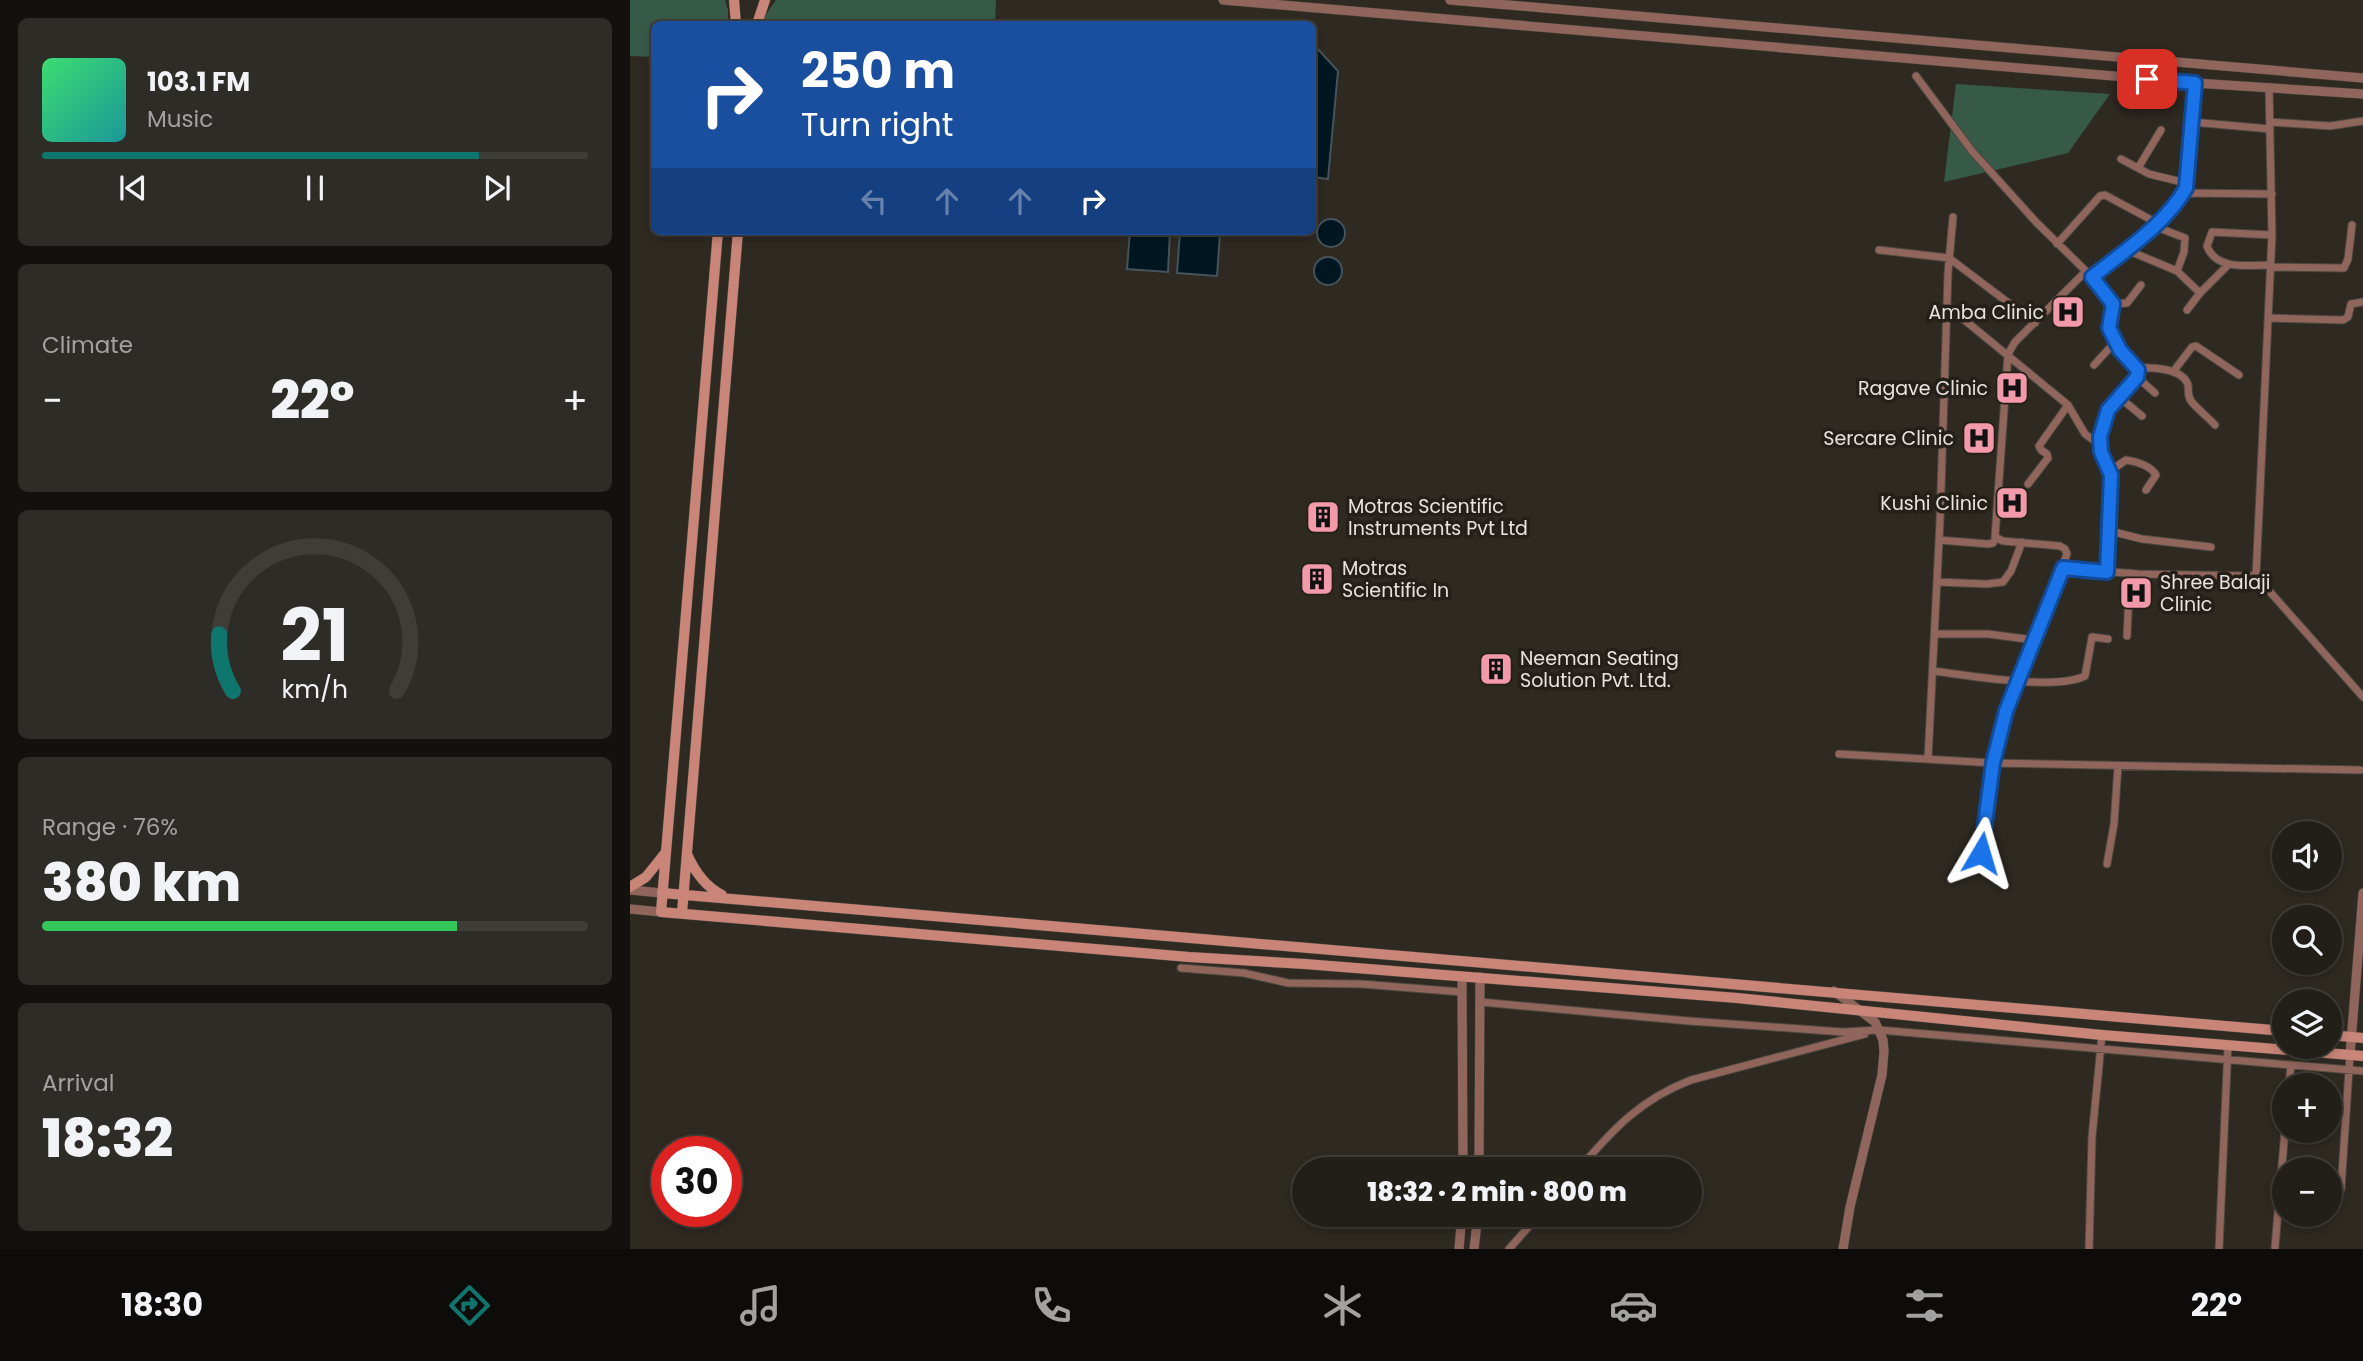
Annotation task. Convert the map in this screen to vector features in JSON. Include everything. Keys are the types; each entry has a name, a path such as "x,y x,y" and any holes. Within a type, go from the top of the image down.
{"main road":[{"path":"734,0 736,21"},
{"path":"758,21 765,0"},
{"path":"718,235 662,912 1189,957 1480,977 1802,1004 2102,1035 2363,1056"},
{"path":"682,913 738,235"},
{"path":"630,889 646,877 666,852"},
{"path":"686,854 692,866 713,891 728,898"},
{"path":"662,893 2272,1030"},
{"path":"1189,957 1190,937"},
{"path":"1802,1004 1803,990"},
{"path":"2342,1036 2363,1038"}],"street":[{"path":"1223,0 2195,83 2363,94"},
{"path":"1450,0 2363,78"},
{"path":"2147,79 2148,60"},
{"path":"1916,76 1972,151 2057,244 2089,274 2113,304"},
{"path":"1939,540 1988,544 1993,543 1996,538 2008,354 2015,342 2089,274 2127,250 2156,224 2183,193 2195,83"},
{"path":"2269,87 2272,235 2256,576 2363,697"},
{"path":"2192,122 2330,126 2363,121"},
{"path":"2138,167 2161,130"},
{"path":"2121,159 2149,174 2186,183"},
{"path":"2183,193 2272,194"},
{"path":"2057,244 2100,196 2105,195 2156,224 2184,236 2184,252 2177,271"},
{"path":"1928,759 1949,258 1953,217"},
{"path":"2272,235 2212,232 2207,246 2208,250 2228,265 2344,268 2348,259 2352,225"},
{"path":"1879,250 1949,258 2035,323"},
{"path":"2127,250 2177,271 2200,293"},
{"path":"2187,310 2228,265"},
{"path":"2113,304 2127,303 2141,285"},
{"path":"2268,318 2343,320 2348,317 2351,304 2363,302"},
{"path":"2099,444 2108,410 2137,377 2137,368 2120,350 2108,327 2113,304"},
{"path":"1962,317 2068,405 2085,435 2099,444 2110,471 2107,572"},
{"path":"2094,365 2116,341"},
{"path":"2173,372 2192,346 2196,346 2239,375"},
{"path":"2137,368 2156,366 2187,381 2188,397 2215,425"},
{"path":"2137,377 2155,393"},
{"path":"2119,397 2143,416"},
{"path":"2028,484 2047,459 2048,454 2039,446 2068,405"},
{"path":"2110,471 2126,460 2154,471 2156,475 2146,490"},
{"path":"2110,531 2142,539 2211,547"},
{"path":"1981,853 1993,763 2006,711 2067,554 2064,548 1996,538"},
{"path":"1937,582 2003,582 2011,571 2022,542"},
{"path":"2063,568 2130,573 2256,576"},
{"path":"2127,636 2130,573"},
{"path":"1935,634 1988,634 2034,640"},
{"path":"1933,671 2017,682 2076,681 2085,676 2092,637 2108,639"},
{"path":"1839,754 1993,763 2360,770"},
{"path":"2107,864 2114,824 2118,765"},
{"path":"630,889 662,893"},
{"path":"2342,1189 2363,893"},
{"path":"630,909 662,912"},
{"path":"1181,968 1244,973 1288,983 1361,984 1462,992"},
{"path":"1461,976 1462,1157"},
{"path":"1479,1157 1480,977"},
{"path":"1834,991 1871,1018 1884,1045 1882,1075 1850,1206 1843,1249 1850,1249"},
{"path":"1480,1002 1740,1024 1843,1031 1879,1030 2363,1071"},
{"path":"1589,1157 1611,1131 1636,1109 1670,1088 1879,1030"},
{"path":"2088,1249 2092,1137 2102,1035"},
{"path":"2219,1249 2228,1045"},
{"path":"2290,1073 2291,1065"},
{"path":"2275,1247 2284,1143"},
{"path":"1459,1249 1461,1227"},
{"path":"1474,1249 1477,1227"},
{"path":"1509,1249 1528,1227"}],"green space":[{"path":"630,0 725,0 728,21 651,21 651,57 630,56"},
{"path":"776,0 996,0 995,21 763,21"},
{"path":"1956,84 2110,94 2068,153 1944,182"}],"water":[{"path":"1316,47 1338,71 1328,179 1316,177"},
{"path":"1331,219 1341,223 1345,233 1341,243 1331,247 1321,243 1317,233 1321,223"},
{"path":"1130,235 1170,235 1168,272 1127,269"},
{"path":"1180,235 1220,235 1217,276 1177,273"},
{"path":"1328,257 1338,261 1342,271 1338,281 1328,285 1318,281 1314,271 1318,261"}],"place":[{"name":"Amba Clinic","path":"2068,312"},
{"name":"Ragave Clinic","path":"2012,388"},
{"name":"Sercare Clinic","path":"1979,438"},
{"name":"Kushi Clinic","path":"2012,503"},
{"name":"Motras Scientific Instruments Pvt Ltd","path":"1323,517"},
{"name":"Motras Scientific In","path":"1317,579"},
{"name":"Shree Balaji Clinic","path":"2136,593"},
{"name":"Neeman Seating Solution Pvt. Ltd.","path":"1496,669"}],"route":[{"path":"1981,853 1997,742 2006,711 2063,568 2107,572 2111,475 2101,452 2100,437 2108,410 2137,377 2138,370 2120,350 2108,327 2112,300 2092,277 2157,223 2186,188 2195,83 2147,79"}]}
